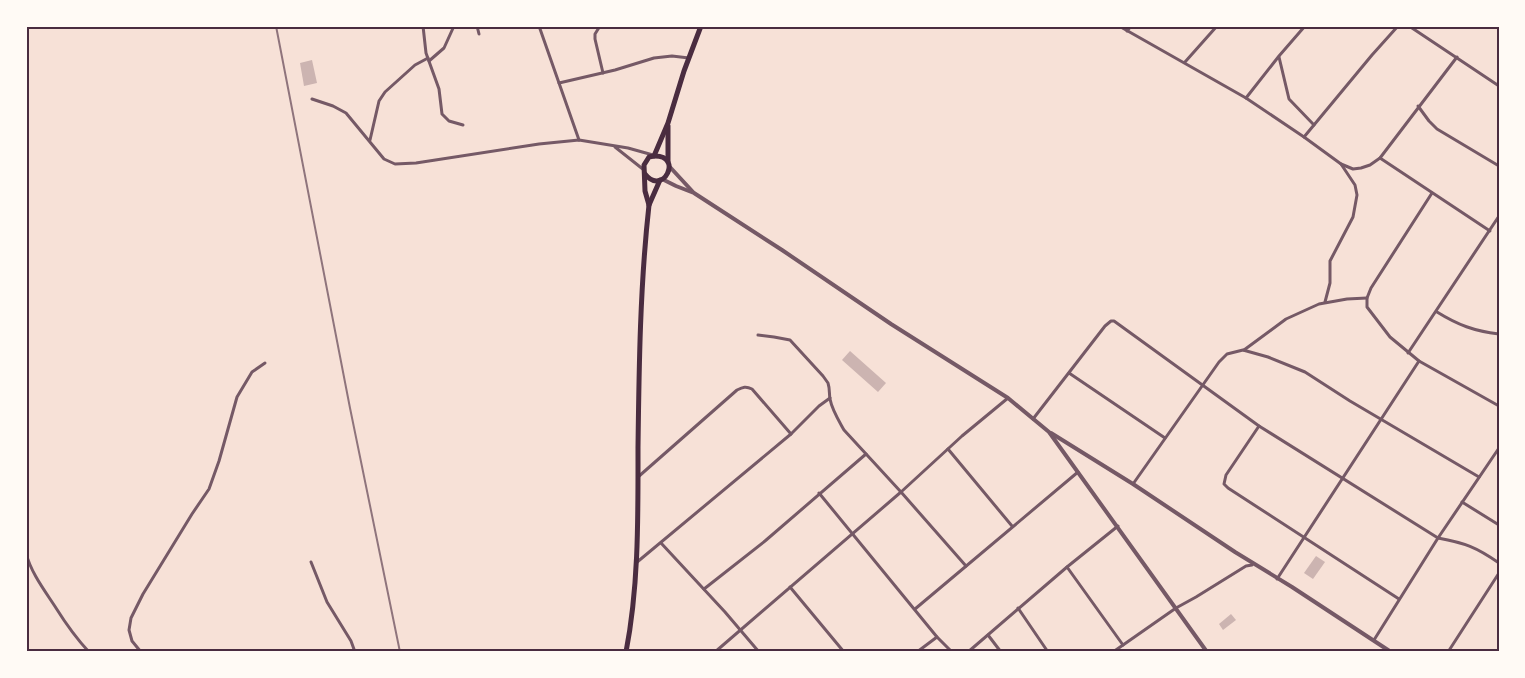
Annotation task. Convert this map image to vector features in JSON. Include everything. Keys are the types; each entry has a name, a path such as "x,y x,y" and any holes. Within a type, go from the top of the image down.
{"highway":[{"path":"654,156 668,123 701,26"},
{"path":"648,205 661,180 669,171 668,123"},
{"path":"626,652 631,625 636,564 641,305 648,205 645,191 645,172 646,161 654,156 659,155 668,164"},
{"path":"645,172 653,180 661,180"}],"street":[{"path":"424,26 428,59 438,89 442,114 449,121 463,125"},
{"path":"370,141 379,101 385,92 415,65 444,48 454,26"},
{"path":"477,26 479,34"},
{"path":"539,26 579,140"},
{"path":"600,26 595,34 595,38 603,73"},
{"path":"1119,26 1246,98 1341,164 1353,169 1370,165 1380,158 1457,57"},
{"path":"1127,31 1131,26"},
{"path":"1185,62 1216,26"},
{"path":"1246,98 1305,26"},
{"path":"1304,137 1398,26"},
{"path":"1409,26 1499,86"},
{"path":"559,83 603,73 654,58 672,56 689,58"},
{"path":"1279,56 1289,99 1314,125"},
{"path":"312,99 333,106 346,113 384,160 395,164 416,163 530,145 579,140 636,150 654,156"},
{"path":"1418,106 1437,128 1499,166"},
{"path":"614,146 645,172"},
{"path":"1380,158 1490,231"},
{"path":"668,164 694,193"},
{"path":"1325,302 1330,283 1330,261 1352,217 1357,195 1355,185 1341,164"},
{"path":"661,180 694,193 891,324 1008,398 1049,432 1133,484 1391,652"},
{"path":"1432,193 1382,270 1367,298 1367,307 1390,337 1419,361 1499,406"},
{"path":"1408,352 1437,312 1499,216"},
{"path":"1133,484 1219,362 1227,354 1243,350 1286,320 1325,302 1367,298"},
{"path":"1437,312 1451,321 1468,328 1499,334"},
{"path":"1033,419 1105,326 1111,321 1117,322 1259,426 1438,538 1475,547 1499,562"},
{"path":"758,335 785,338 795,344 828,383 830,398 844,430 902,492 966,566"},
{"path":"1243,350 1268,357 1305,372 1479,477"},
{"path":"1277,579 1419,361"},
{"path":"140,652 132,641 129,630 131,618 143,594 209,489 229,429 237,397 252,372 265,364"},
{"path":"1069,373 1165,438"},
{"path":"638,478 737,390 743,387 752,389 791,434"},
{"path":"636,564 791,434 819,406 830,398"},
{"path":"715,652 902,492 962,436 1008,398"},
{"path":"1259,426 1226,475 1224,484 1399,599"},
{"path":"1049,432 1207,652"},
{"path":"1374,640 1438,538 1499,448"},
{"path":"948,449 1012,526"},
{"path":"704,589 765,541 866,454"},
{"path":"915,609 1078,472"},
{"path":"819,493 952,652"},
{"path":"1462,502 1499,525"},
{"path":"968,652 1067,566 1118,526"},
{"path":"661,543 759,652"},
{"path":"26,553 34,573 43,588 76,639 89,652"},
{"path":"311,562 327,602 351,640 355,652"},
{"path":"1113,652 1176,608 1246,566 1252,565"},
{"path":"1067,566 1123,645"},
{"path":"1448,652 1499,573"},
{"path":"790,587 844,652"},
{"path":"1018,608 1048,652"},
{"path":"988,635 1001,652"},
{"path":"917,652 938,637"}],"building":[{"path":"312,60 317,83 304,86 300,63"},
{"path":"850,351 886,383 878,392 842,360"},
{"path":"1316,556 1325,562 1313,579 1304,573"},
{"path":"1231,614 1236,620 1223,630 1219,624"}],"railway":[{"path":"276,26 350,408 400,652"}]}
